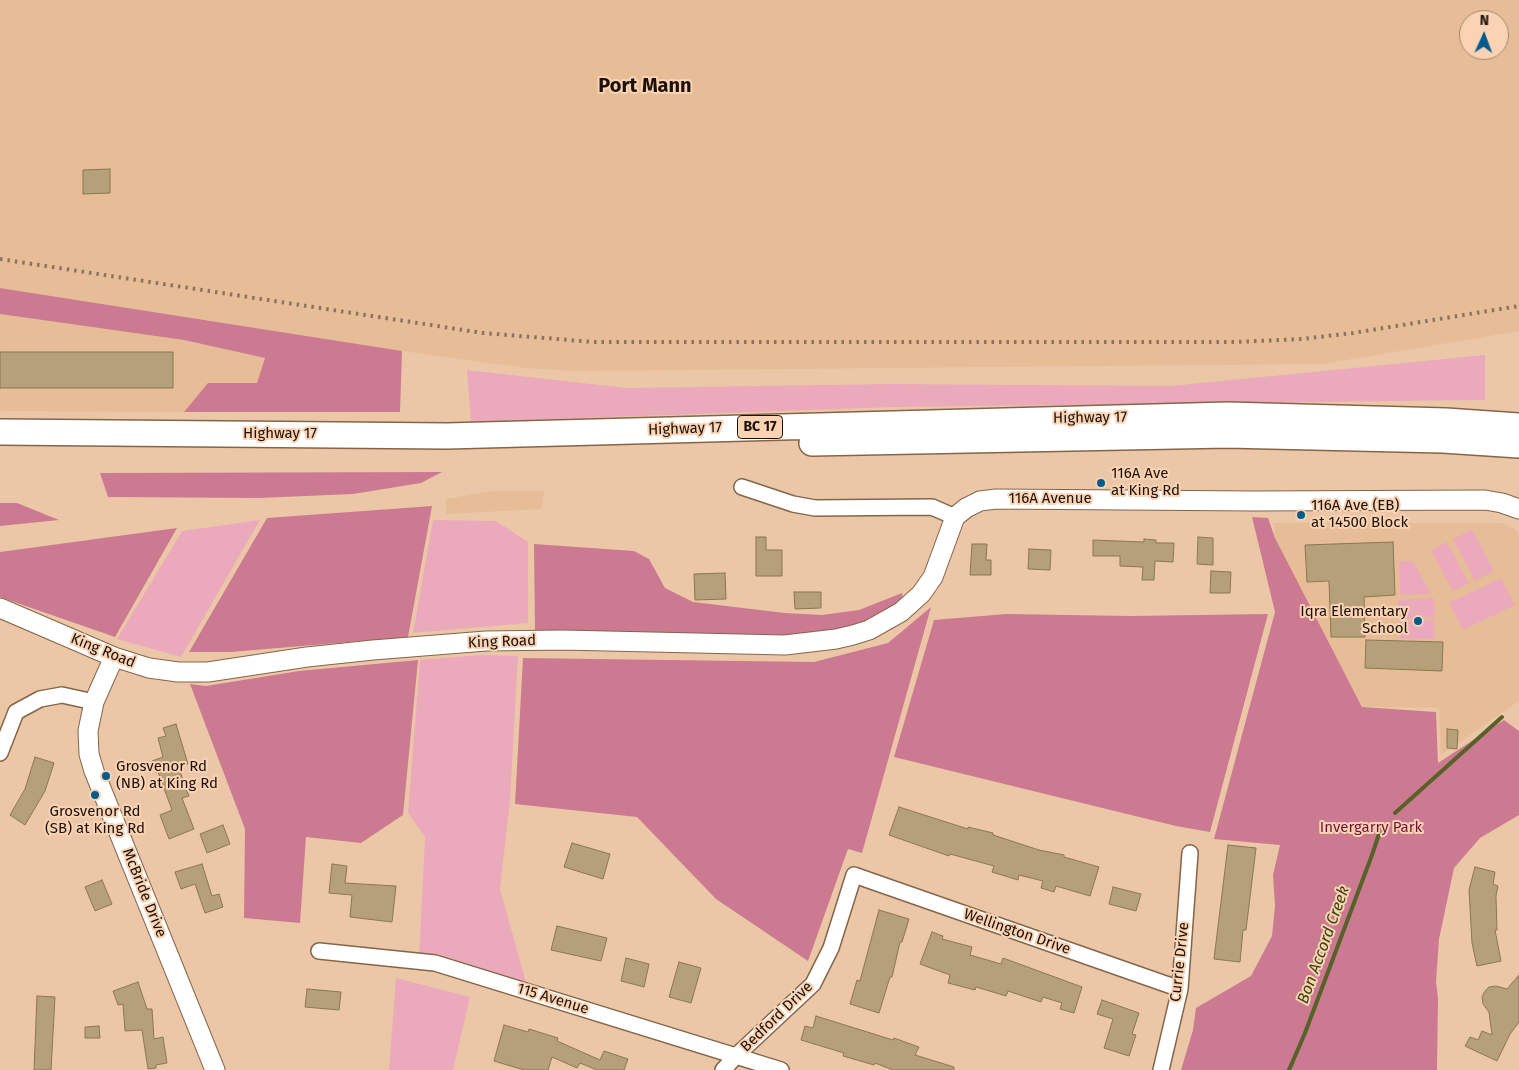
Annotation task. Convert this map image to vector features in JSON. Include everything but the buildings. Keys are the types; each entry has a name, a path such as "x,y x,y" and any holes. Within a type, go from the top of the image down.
{"highway":[{"name":"Highway 17","path":"0,432 447,436 1228,415 1446,420 1519,426"},
{"name":"Highway 17","path":"0,448 449,451 1227,435 1444,440 1519,445"}],"street":[{"path":"742,487 793,504 815,508 932,507 955,517"},
{"name":"116A Avenue","path":"955,517 966,508 980,501 996,499 1485,500 1502,502 1518,509"},
{"name":"King Road","path":"0,608 114,657 149,668 188,673 208,672 316,656 486,641 785,644 836,639 869,630 901,612 921,594 933,577 955,517"},
{"name":"McBride Drive","path":"114,657 94,702 90,722 88,741 94,770 215,1070"},
{"path":"0,753 16,712 40,699 62,695 94,702"},
{"name":"Currie Drive","path":"1161,1070 1180,989 1190,853"},
{"name":"Wellington Drive","path":"854,875 1180,989"},
{"name":"Bedford Drive","path":"723,1070 813,984 831,948 854,875"},
{"name":"115 Avenue","path":"319,951 435,963 781,1070"}],"shaded area":[{"path":"0,0 1519,0 1519,331 1322,364 573,371 525,368 402,351 0,288"},
{"path":"0,314 184,340 265,358 257,383 208,384 184,412 0,411"},
{"path":"1485,355 1485,400 894,407 471,422 467,370 626,388 890,384 1171,386"},
{"path":"494,491 544,491 542,509 446,514 446,499"},
{"path":"260,520 181,657 117,639 182,531"},
{"path":"433,520 496,521 528,542 528,623 413,633"},
{"name":"Iqra Elementary School","path":"1274,523 1501,523 1515,529 1519,535 1519,701 1441,755 1439,708 1363,707 1275,542"},
{"path":"1472,529 1494,571 1475,581 1453,539"},
{"path":"1447,542 1469,583 1453,591 1431,550"},
{"path":"1399,561 1413,561 1431,594 1400,595"},
{"path":"1501,578 1515,605 1463,630 1449,603"},
{"path":"1434,598 1435,617 1400,619 1398,600"},
{"path":"1434,620 1435,639 1400,639 1399,621"},
{"path":"480,655 518,656 510,800 500,889 527,986 419,957 425,837 408,813 420,660"},
{"path":"396,978 470,997 453,1070 389,1070"}],"green space":[{"path":"0,288 402,351 400,412 184,412 208,383 257,383 265,358 184,340 0,314"},
{"path":"442,472 421,483 353,494 259,498 108,497 100,473"},
{"path":"0,503 17,503 59,520 0,526"},
{"path":"432,506 408,637 231,652 189,652 267,518"},
{"name":"Invergarry Park","path":"1252,517 1268,518 1275,538 1362,707 1436,712 1438,763 1504,720 1519,731 1519,815 1480,838 1454,868 1439,939 1436,982 1438,998 1437,1070 1181,1070 1193,1030 1196,1008 1251,976 1272,936 1275,906 1273,875 1280,845 1214,839 1275,612"},
{"path":"177,528 115,637 0,597 0,552"},
{"path":"534,544 634,551 649,559 665,588 693,602 785,613 822,615 859,610 902,593 903,602 866,623 817,635 729,636 535,630"},
{"path":"931,607 862,853 848,849 808,961 716,899 637,817 515,804 523,658 814,662 888,643"},
{"path":"1006,614 1129,616 1268,614 1210,832 1176,826 894,757 934,620"},
{"path":"418,660 403,815 361,843 306,837 300,923 244,918 245,829 190,684 206,686 299,671"}],"waterway":[{"name":"Bon Accord Creek","path":"1395,813 1502,717"},
{"name":"Bon Accord Creek","path":"1289,1070 1305,1033 1381,828"}],"railway":[{"path":"0,259 483,333 594,342 1236,342 1302,339 1353,333 1519,306"}],"place":[{"name":"116A Ave at King Rd","path":"1101,483"},
{"name":"116A Ave (EB) at 14500 Block","path":"1301,515"},
{"name":"Iqra Elementary School","path":"1418,621"},
{"name":"Grosvenor Rd (NB) at King Rd","path":"106,776"},
{"name":"Grosvenor Rd (SB) at King Rd","path":"95,795"}],"district":[{"name":"Port Mann","path":"645,86"}]}
